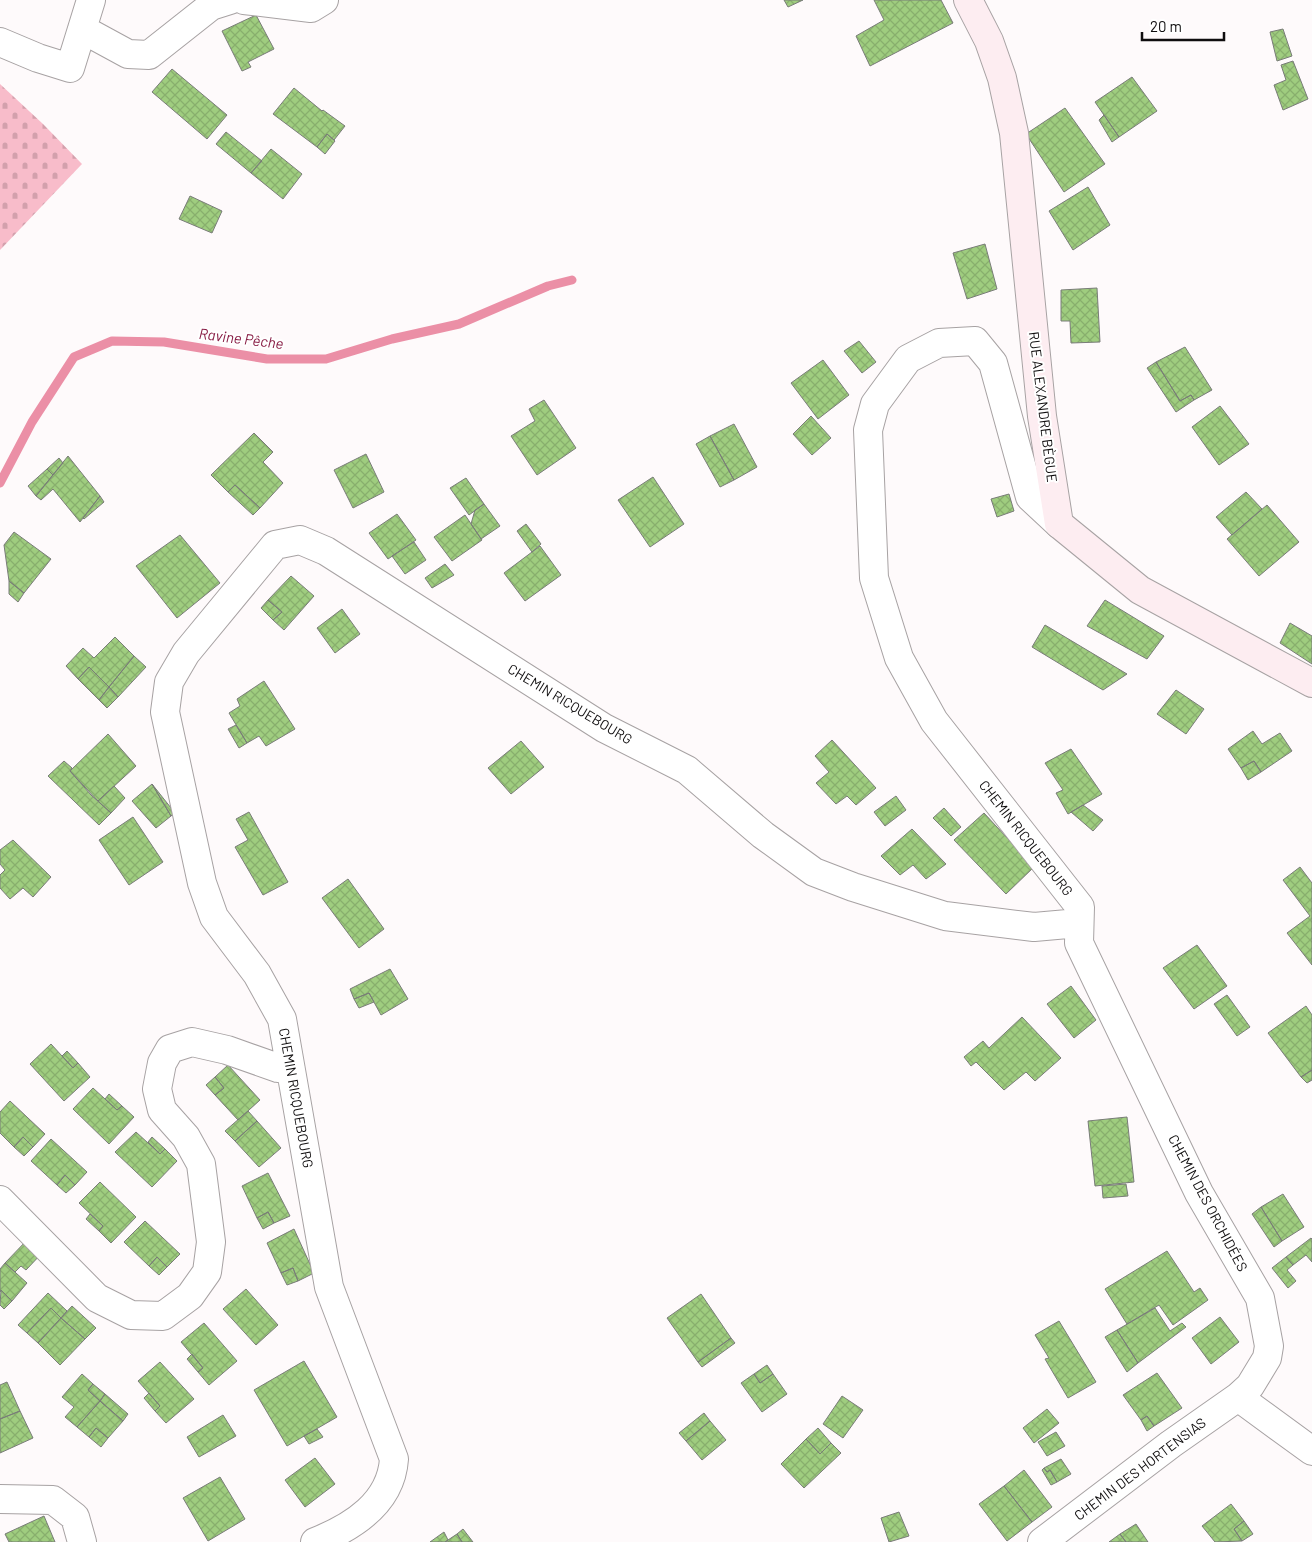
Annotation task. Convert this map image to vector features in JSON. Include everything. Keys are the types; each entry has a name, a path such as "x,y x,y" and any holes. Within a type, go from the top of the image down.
{"main road":[{"name":"RUE ALEXANDRE BÈGUE","path":"968,0 989,41 1002,78 1014,133 1042,416 1060,524"},
{"path":"1060,524 1140,590 1312,683"}],"street":[{"path":"0,42 38,58 70,68 91,0"},
{"path":"82,30 128,54 149,55 211,6 230,0"},
{"path":"244,0 311,8 324,0"},
{"name":"CHEMIN RICQUEBOURG","path":"315,1542 336,1533 377,1504 389,1485 394,1459 330,1287 282,1019 256,974 214,917 202,883 165,712 169,682 186,652 275,545 300,540 326,551 604,728 686,770 763,835 814,872 853,887 945,916 1034,927 1079,923 1080,907 934,721 898,658 874,578 868,430 875,404 908,359 939,343 975,342 992,363 1030,497 1060,524"},
{"name":"CHEMIN DES ORCHIDÉES","path":"1079,923 1079,944 1199,1193 1260,1298 1269,1346 1267,1358 1250,1386 1238,1397"},
{"path":"0,1200 97,1298 131,1315 163,1316 190,1296 207,1272 212,1242 201,1164 186,1138 162,1110 156,1089 162,1063 170,1049 192,1042 227,1050 278,1068 291,1070"},
{"path":"1238,1397 1312,1451"},
{"name":"CHEMIN DES HORTENSIAS","path":"1042,1542 1238,1397"},
{"path":"0,1499 53,1500 75,1517 82,1542"}],"green space":[{"path":"0,84 82,164 0,250"}],"building":[{"path":"784,0 803,0 788,7"},
{"path":"874,0 941,0 953,23 870,66 856,36 884,20"},
{"path":"256,15 274,49 248,62 251,67 242,71 222,31"},
{"path":"1283,29 1292,56 1277,61 1270,32"},
{"path":"1293,61 1308,99 1283,110 1274,85 1286,80 1281,65"},
{"path":"172,69 227,115 207,139 152,92"},
{"path":"1132,77 1157,111 1119,137 1095,102"},
{"path":"294,88 322,111 345,126 334,140 327,134 317,147 273,114"},
{"path":"1065,108 1105,164 1064,192 1026,134"},
{"path":"1104,115 1119,137 1112,142 1099,120"},
{"path":"226,132 262,161 251,173 216,144"},
{"path":"327,134 335,141 325,154 317,147"},
{"path":"271,149 302,174 283,199 251,173"},
{"path":"1088,187 1110,225 1073,250 1049,211"},
{"path":"190,196 222,211 212,233 179,219"},
{"path":"985,244 997,289 967,299 953,253"},
{"path":"1097,288 1100,342 1071,343 1070,321 1061,321 1061,290"},
{"path":"859,341 876,362 862,373 844,351"},
{"path":"1185,347 1212,390 1194,400 1191,395 1180,401 1156,362"},
{"path":"823,360 849,395 818,419 791,383"},
{"path":"1156,362 1180,401 1191,395 1194,400 1176,412 1147,368"},
{"path":"544,400 576,448 537,475 511,436 535,421 529,409"},
{"path":"1220,406 1249,444 1219,465 1192,427"},
{"path":"811,416 831,438 812,455 793,434"},
{"path":"734,424 757,467 734,480 710,436"},
{"path":"254,433 273,452 263,462 283,483 260,508 235,485 228,492 211,475"},
{"path":"710,436 734,480 720,487 696,444"},
{"path":"366,454 384,492 353,508 334,470"},
{"path":"68,456 100,496 80,522 53,489 41,500 36,496"},
{"path":"59,458 63,463 53,475 47,469"},
{"path":"47,469 53,475 36,496 28,486"},
{"path":"653,477 684,524 650,547 618,500"},
{"path":"466,478 484,504 469,515 450,488"},
{"path":"235,485 260,508 253,515 228,492"},
{"path":"1246,492 1262,509 1232,535 1216,517"},
{"path":"1009,494 1014,511 997,517 991,499"},
{"path":"100,496 104,502 84,519 83,518"},
{"path":"484,504 500,526 481,539 471,524 475,510"},
{"path":"1267,505 1299,542 1259,576 1227,539"},
{"path":"397,514 416,540 388,559 369,533"},
{"path":"465,515 482,540 452,561 434,537"},
{"path":"526,524 541,544 532,552 517,531"},
{"path":"14,532 51,559 24,593 9,581 4,545"},
{"path":"180,535 220,583 177,618 136,566"},
{"path":"414,542 426,560 405,574 392,556"},
{"path":"540,546 561,575 525,601 504,573"},
{"path":"445,564 454,575 432,588 425,578"},
{"path":"291,576 314,596 284,630 273,620 282,612 268,600"},
{"path":"9,581 24,593 18,602 9,594"},
{"path":"268,600 282,612 273,620 261,608"},
{"path":"1105,600 1164,636 1147,659 1087,626"},
{"path":"342,609 360,634 335,653 317,628"},
{"path":"1290,623 1312,636 1312,664 1280,643"},
{"path":"1045,625 1127,674 1103,690 1032,647"},
{"path":"115,637 134,656 109,687 89,667 78,679 66,666 83,648 94,658"},
{"path":"134,656 146,667 118,697 109,687"},
{"path":"89,667 109,687 99,700 78,679"},
{"path":"264,681 295,729 266,746 259,736 247,743 229,713 240,706 237,699"},
{"path":"109,687 118,697 107,708 99,700"},
{"path":"1176,690 1204,709 1186,734 1157,714"},
{"path":"236,725 247,743 239,748 228,729"},
{"path":"1253,731 1262,744 1280,733 1292,751 1261,772 1254,761 1241,768 1228,749"},
{"path":"108,734 136,766 98,801 70,771"},
{"path":"832,740 876,788 856,805 847,796 836,804 816,783 829,772 815,756"},
{"path":"521,741 544,767 511,794 488,768"},
{"path":"1071,749 1102,794 1068,814 1056,793 1063,790 1045,763"},
{"path":"64,761 72,768 70,771 91,795 111,813 99,825 48,776"},
{"path":"1254,761 1261,772 1248,780 1241,768"},
{"path":"152,784 175,813 171,816"},
{"path":"152,784 171,816 156,828 132,801"},
{"path":"114,786 125,798 111,813 98,801"},
{"path":"896,796 906,810 885,826 874,812"},
{"path":"1083,805 1103,820 1093,831 1071,812"},
{"path":"944,808 961,827 951,836 933,818"},
{"path":"249,812 288,882 263,895 235,847 248,840 236,819"},
{"path":"984,813 1034,867 1006,894 954,840"},
{"path":"133,817 163,862 129,885 99,840"},
{"path":"912,829 946,864 926,879 913,865 900,875 881,856"},
{"path":"13,840 51,877 33,897 23,888 10,899 0,888 0,875 5,870 0,864 0,850"},
{"path":"1300,867 1312,883 1312,965 1287,933 1310,916 1283,880"},
{"path":"348,879 384,929 359,948 322,898"},
{"path":"1197,945 1227,986 1194,1009 1163,968"},
{"path":"390,969 408,999 381,1015 369,993 354,999 350,989"},
{"path":"1071,986 1096,1020 1074,1038 1047,1004"},
{"path":"369,993 374,1002 359,1008 354,999"},
{"path":"1227,995 1250,1027 1237,1036 1214,1004"},
{"path":"1306,1006 1312,1015 1312,1070 1301,1077 1268,1033"},
{"path":"1022,1017 1061,1058 1035,1081 1026,1072 1004,1090 976,1062 971,1066 964,1057 983,1041 989,1048"},
{"path":"51,1044 73,1068 78,1063 90,1077 64,1101 30,1064"},
{"path":"67,1051 78,1063 73,1068 62,1056"},
{"path":"228,1065 260,1100 238,1120 215,1095 224,1088 215,1077"},
{"path":"1312,1070 1312,1080 1307,1083 1301,1077"},
{"path":"215,1077 224,1088 215,1095 206,1085"},
{"path":"93,1088 117,1110 122,1106 134,1117 109,1144 73,1109"},
{"path":"109,1094 122,1106 117,1110 105,1099"},
{"path":"10,1101 45,1134 33,1147 23,1137 14,1147 0,1133 0,1112"},
{"path":"248,1111 257,1121 235,1141 225,1131"},
{"path":"1127,1117 1134,1182 1095,1186 1088,1121"},
{"path":"257,1121 281,1148 259,1167 235,1141"},
{"path":"136,1132 160,1154 165,1149 177,1161 152,1187 115,1152"},
{"path":"23,1137 33,1147 24,1156 14,1147"},
{"path":"152,1137 165,1149 160,1154 148,1142"},
{"path":"51,1139 87,1172 75,1185 65,1175 57,1185 31,1161"},
{"path":"268,1173 290,1216 274,1223 268,1212 257,1218 242,1186"},
{"path":"65,1175 75,1185 66,1193 57,1185"},
{"path":"100,1182 136,1217 111,1243 99,1231 103,1226 79,1203"},
{"path":"1126,1184 1128,1196 1103,1198 1102,1186"},
{"path":"1283,1194 1304,1227 1282,1241 1261,1207"},
{"path":"1261,1207 1282,1241 1274,1247 1252,1214"},
{"path":"268,1212 274,1223 263,1229 257,1218"},
{"path":"90,1214 103,1226 99,1231 86,1219"},
{"path":"145,1221 180,1254 167,1267 157,1257 149,1266 124,1242"},
{"path":"294,1229 314,1273 298,1281 293,1268 281,1273 267,1243"},
{"path":"1311,1238 1312,1262 1306,1255 1293,1265 1286,1257"},
{"path":"28,1239 43,1252 26,1270 21,1266 15,1272 5,1263"},
{"path":"1167,1251 1194,1292 1200,1288 1208,1300 1173,1325 1159,1305 1127,1324 1105,1289"},
{"path":"157,1257 167,1267 159,1275 149,1266"},
{"path":"1286,1257 1293,1265 1287,1270 1296,1281 1288,1288 1272,1268"},
{"path":"5,1263 27,1283 12,1301 1,1290 0,1292 0,1269"},
{"path":"293,1268 298,1281 287,1285 281,1273"},
{"path":"246,1289 278,1325 256,1345 223,1309"},
{"path":"1,1290 12,1301 4,1309 0,1305"},
{"path":"48,1293 67,1311 61,1318 51,1308 27,1333 18,1325"},
{"path":"701,1294 731,1338 698,1362 667,1318"},
{"path":"72,1306 96,1328 85,1339 61,1318"},
{"path":"51,1308 61,1318 38,1343 27,1333"},
{"path":"1155,1308 1170,1331 1182,1323 1186,1327 1138,1363 1117,1330"},
{"path":"1220,1317 1239,1342 1211,1364 1192,1338"},
{"path":"61,1318 85,1339 60,1365 38,1343"},
{"path":"1059,1321 1096,1382 1068,1398 1045,1359 1049,1358 1035,1335"},
{"path":"204,1323 237,1361 209,1385 198,1372 203,1368 181,1342"},
{"path":"1117,1330 1138,1363 1127,1372 1105,1337"},
{"path":"731,1338 735,1343 702,1367 698,1362"},
{"path":"192,1354 203,1368 198,1372 187,1359"},
{"path":"304,1361 337,1417 287,1446 254,1390"},
{"path":"160,1362 194,1399 166,1423 155,1411 160,1406 138,1381"},
{"path":"767,1365 773,1374 760,1383 754,1374"},
{"path":"1157,1373 1182,1408 1154,1426 1147,1416 1141,1420 1123,1395"},
{"path":"82,1374 93,1384 88,1390 100,1401 77,1427 65,1417 74,1407 62,1397"},
{"path":"754,1374 760,1383 773,1374 787,1394 762,1412 741,1383"},
{"path":"7,1382 20,1411 0,1419 0,1385"},
{"path":"93,1384 105,1394 100,1401 88,1390"},
{"path":"149,1393 160,1406 155,1411 144,1398"},
{"path":"105,1394 128,1414 123,1421 100,1401"},
{"path":"842,1396 863,1410 843,1438 823,1424"},
{"path":"100,1401 123,1421 108,1438 96,1428 89,1437 77,1427"},
{"path":"1047,1409 1059,1423 1034,1443 1023,1428"},
{"path":"20,1411 33,1438 0,1453 0,1419"},
{"path":"704,1413 710,1421 686,1441 679,1433"},
{"path":"223,1415 236,1436 199,1457 187,1437"},
{"path":"1147,1416 1154,1426 1147,1431 1141,1420"},
{"path":"710,1421 726,1440 702,1460 686,1441"},
{"path":"96,1428 108,1438 101,1447 89,1437"},
{"path":"818,1428 831,1443 820,1454 806,1439"},
{"path":"317,1429 323,1437 309,1444 304,1436"},
{"path":"1056,1432 1065,1446 1047,1456 1038,1442"},
{"path":"806,1439 820,1454 831,1443 841,1453 804,1488 781,1464"},
{"path":"315,1458 335,1484 305,1507 285,1480"},
{"path":"1061,1459 1071,1474 1057,1482 1050,1470 1047,1472 1044,1468"},
{"path":"1044,1468 1047,1472 1050,1470 1057,1482 1051,1485 1042,1470"},
{"path":"1024,1470 1052,1507 1032,1522 1004,1486"},
{"path":"220,1477 245,1519 208,1541 183,1498"},
{"path":"1004,1486 1032,1522 1007,1541 979,1504"},
{"path":"1231,1504 1244,1521 1234,1529 1242,1541 1215,1542 1202,1526"},
{"path":"899,1512 909,1536 889,1542 881,1518"},
{"path":"44,1516 55,1542 9,1542 5,1534"},
{"path":"1244,1521 1253,1534 1242,1541 1234,1529"},
{"path":"1136,1524 1148,1542 1126,1542 1120,1534"},
{"path":"463,1529 473,1542 462,1542 457,1534"},
{"path":"444,1532 448,1540 445,1542 430,1542"},
{"path":"457,1534 462,1542 445,1542"},
{"path":"1120,1534 1126,1542 1109,1542"}],"waterway":[{"name":"Ravine Pêche","path":"0,483 32,422 74,357 112,341 164,342 267,359 326,359 392,339 459,324 548,286 572,280"}]}
